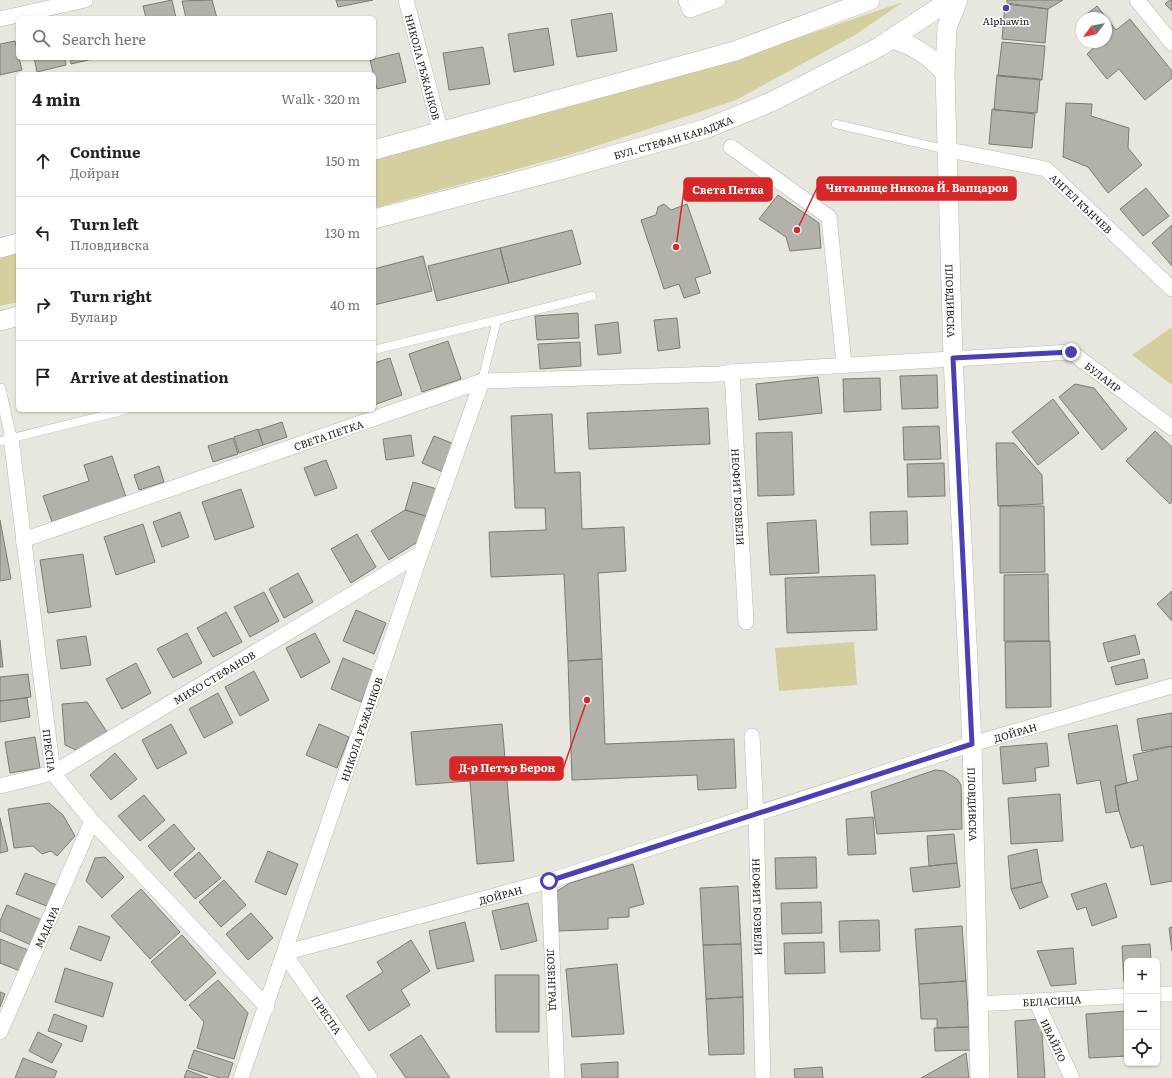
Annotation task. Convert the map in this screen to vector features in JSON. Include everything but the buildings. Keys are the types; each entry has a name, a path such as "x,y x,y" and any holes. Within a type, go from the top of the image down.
{"street":[{"path":"0,19 85,0"},
{"name":"НИКОЛА РЪЖАНКОВ","path":"406,0 441,133"},
{"path":"686,0 690,10 718,0"},
{"path":"376,149 441,133 735,51 870,0"},
{"name":"ПЛОВДИВСКА","path":"958,0 947,27 946,72 953,358 972,744 980,1078"},
{"path":"1137,0 1172,43"},
{"path":"942,3 947,27"},
{"name":"БУЛ. СТЕФАН КАРАДЖА","path":"376,218 564,169 705,129 771,102 894,39 942,3"},
{"path":"894,39 913,46 932,59 946,72"},
{"path":"731,147 829,217 844,364"},
{"name":"АНГЕЛ КЪНЧЕВ","path":"948,150 1046,169 1172,289"},
{"path":"0,248 16,244"},
{"path":"0,321 16,317"},
{"name":"БУЛАИР","path":"953,358 1071,352 1172,428"},
{"name":"СВЕТА ПЕТКА","path":"24,540 482,381 721,374 844,364 953,358"},
{"name":"НЕОФИТ БОЗВЕЛИ","path":"732,372 746,622"},
{"name":"НИКОЛА РЪЖАНКОВ","path":"241,1078 421,553 482,381"},
{"path":"0,389 6,440"},
{"name":"ПРЕСПА","path":"6,440 24,540 53,773 92,821 266,1007"},
{"name":"МИХО СТЕФАНОВ","path":"0,786 53,773 421,553"},
{"name":"ДОЙРАН","path":"284,953 549,881 972,744 1172,686"},
{"name":"НЕОФИТ БОЗВЕЛИ","path":"752,736 756,815 763,1078"},
{"name":"МАДАРА","path":"0,1032 92,821"},
{"name":"ЛОЗЕНГРАД","path":"549,881 557,1078"},
{"name":"ПРЕСПА","path":"284,953 370,1078"},
{"path":"1160,994 1172,994"},
{"name":"БЕЛАСИЦА","path":"978,1004 1124,996"},
{"name":"ИВАЙЛО","path":"1036,1001 1072,1078"}],"lane":[{"path":"836,124 948,150"},
{"path":"376,350 592,296"},
{"path":"482,381 497,320"},
{"path":"6,440 118,412"}],"shaded area":[{"path":"903,2 855,35 736,100 572,154 376,207 376,157 722,64"},
{"path":"16,253 16,302 0,306 0,257"},
{"path":"1172,327 1172,385 1132,355"},
{"path":"854,642 857,685 779,691 775,648"}],"place":[{"name":"Alphawin","path":"1006,8"},
{"name":"Читалище Никола Й. Вапцаров","path":"797,230"},
{"name":"Света Петка","path":"676,247"},
{"name":"Д-р Петър Берон","path":"587,700"}],"route":[{"path":"549,881 972,744 953,358 1071,352"}]}
